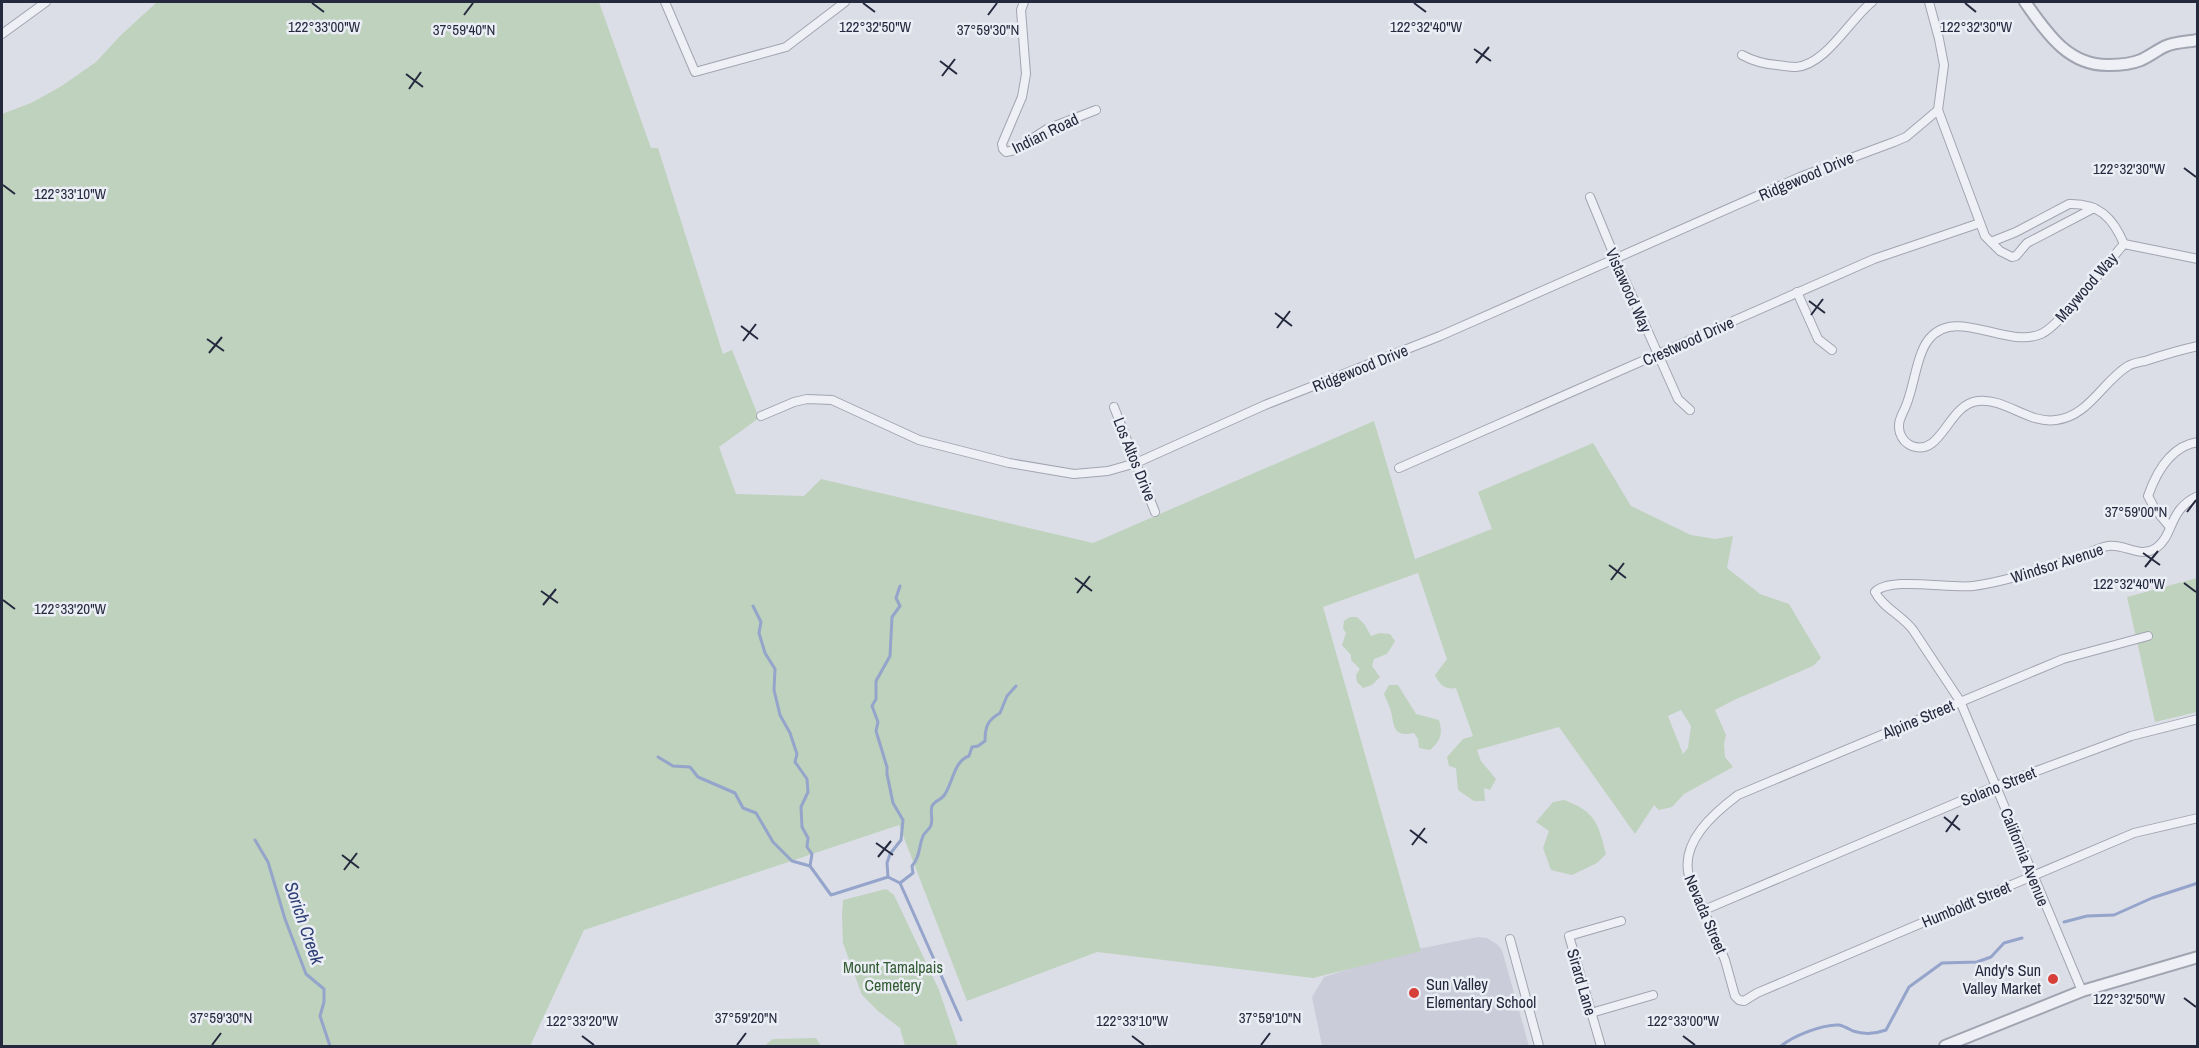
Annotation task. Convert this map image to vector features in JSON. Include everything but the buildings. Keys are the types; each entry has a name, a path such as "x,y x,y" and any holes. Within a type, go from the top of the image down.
{"street":[{"path":"2,34 46,2"},
{"path":"665,2 695,72 786,47 845,2"},
{"name":"Indian Road","path":"1024,2 1021,10 1026,74 1022,97 1002,144 1003,149 1006,152 1015,150 1047,129 1096,110"},
{"path":"1742,55 1753,61 1783,66 1797,67 1813,62 1872,2"},
{"path":"1929,2 1944,65 1938,110 1985,236 2007,255 2016,256 2027,243 2094,208"},
{"path":"2025,2 2042,27 2063,50 2082,61 2099,65 2122,65 2141,60 2168,45 2198,40"},
{"name":"Ridgewood Drive","path":"761,416 807,399 832,400 919,440 1009,463 1074,474 1108,471 1136,463 1266,405 1440,336 1800,177 1906,137 1938,110"},
{"name":"Vistawood Way","path":"1590,197 1678,399 1690,410"},
{"path":"1991,242 2016,232 2069,204 2094,208"},
{"name":"Maywood Way","path":"2094,208 2115,224 2124,244"},
{"name":"Crestwood Drive","path":"1399,468 1874,259 1980,223"},
{"name":"Maywood Way","path":"2124,244 2198,259"},
{"name":"Maywood Way","path":"2124,244 2058,320 2042,333 2018,337 1959,326 1942,329 1928,340 1918,364 1908,402 1898,422 1901,435 1908,444 1919,448 1929,447 1958,411 1978,400 2006,406 2027,416 2057,420 2087,405 2128,366 2198,346"},
{"path":"1797,292 1818,339 1832,350"},
{"name":"Los Altos Drive","path":"1114,407 1155,512"},
{"path":"2198,442 2174,452 2155,477 2148,496 2169,526 2181,507 2198,496"},
{"name":"Windsor Avenue","path":"1887,607 1875,592 1880,587 1896,584 1960,587 1996,583 2090,554 2106,546 2113,545 2139,552 2155,549 2162,543 2169,526"},
{"name":"California Avenue","path":"1887,607 1905,620 1960,701 2082,991"},
{"name":"Alpine Street","path":"1701,829 1714,814 1738,795 2063,659 2148,636"},
{"name":"Solano Street","path":"1704,910 1996,786 2131,736 2198,719"},
{"name":"Humboldt Street","path":"1739,1000 1744,1001 1757,993 2134,833 2198,818"},
{"name":"Nevada Street","path":"1701,829 1693,844 1687,868 1739,1000"},
{"name":"Sirard Lane","path":"1601,1047 1569,936 1621,921"},
{"path":"1510,939 1539,1047"},
{"path":"1945,1047 2082,991 2198,957"},
{"path":"1591,1013 1653,995"}],"shaded area":[{"name":"Sun Valley Elementary School","path":"1478,937 1487,938 1502,950 1529,1046 1322,1046 1312,997 1324,977 1367,963 1367,959"}],"green space":[{"path":"157,2 599,2 651,148 658,148 723,354 732,350 759,418 719,447 736,494 804,496 821,479 1093,543 1374,421 1415,559 1492,529 1478,492 1593,443 1631,506 1691,535 1715,539 1733,536 1727,568 1760,594 1789,604 1821,658 1813,666 1715,710 1726,735 1725,757 1733,767 1684,794 1672,807 1659,810 1654,805 1635,834 1559,727 1477,750 1481,761 1496,779 1490,790 1484,788 1485,801 1474,801 1458,790 1456,768 1449,766 1447,757 1463,739 1473,736 1456,688 1443,686 1435,675 1447,659 1418,573 1323,607 1421,951 1313,978 1097,952 967,1001 899,825 584,930 530,1046 2,1046 2,114 31,103 60,87 96,62","holes":["1681,710 1691,726 1688,748 1683,754 1668,716"]},
{"path":"2197,578 2197,712 2155,722 2127,597"},
{"path":"1350,617 1357,617 1371,636 1380,633 1390,634 1395,641 1387,654 1374,659 1372,666 1380,677 1372,685 1363,688 1357,682 1356,675 1360,669 1342,645 1346,633 1343,628 1344,621"},
{"path":"1389,685 1398,685 1416,714 1439,720 1440,736 1430,750 1419,748 1418,739 1414,733 1401,733 1395,728 1384,694"},
{"path":"1564,800 1583,809 1594,820 1601,834 1606,854 1597,863 1572,875 1551,870 1543,848 1549,831 1536,822 1553,802"},
{"name":"Mount Tamalpais Cemetery","path":"886,889 894,895 939,990 958,1046 905,1046 900,1028 862,995 843,943 843,900"},
{"path":"816,1038 821,1046 764,1046 773,1039"}],"waterway":[{"path":"888,877 887,863 890,854 901,840 903,820 893,803 887,767 876,731 878,722 872,706 876,699 876,681 890,656 892,617 900,606 896,598 900,586"},
{"path":"753,606 761,622 759,633 765,653 775,669 774,690 780,715 790,733 797,754 795,762 807,779 808,792 801,807 802,827 808,838 807,847 812,854 810,866"},
{"path":"900,883 913,873 912,866 918,855 923,836 931,825 932,806 944,796 957,767 969,756 972,747 985,741 988,724 1000,713 1007,696 1016,686"},
{"path":"658,757 673,766 690,767 698,777 735,793 743,808 756,813 773,842 792,861 810,866 831,895 888,877 900,883 961,1020"},
{"name":"Sorich Creek","path":"255,840 268,862 285,919 306,974 324,989 324,1002 320,1016 330,1046"},
{"path":"2064,922 2087,916 2114,915 2152,898 2198,883"},
{"path":"1781,1046 1808,1031 1825,1026 1841,1025 1853,1031 1866,1033 1886,1030 1909,987 1942,963 1977,962 1991,957 2004,943 2022,938"}],"place":[{"name":"Andy's Sun Valley Market","path":"2053,979"},
{"name":"Sun Valley Elementary School","path":"1414,993"}]}
